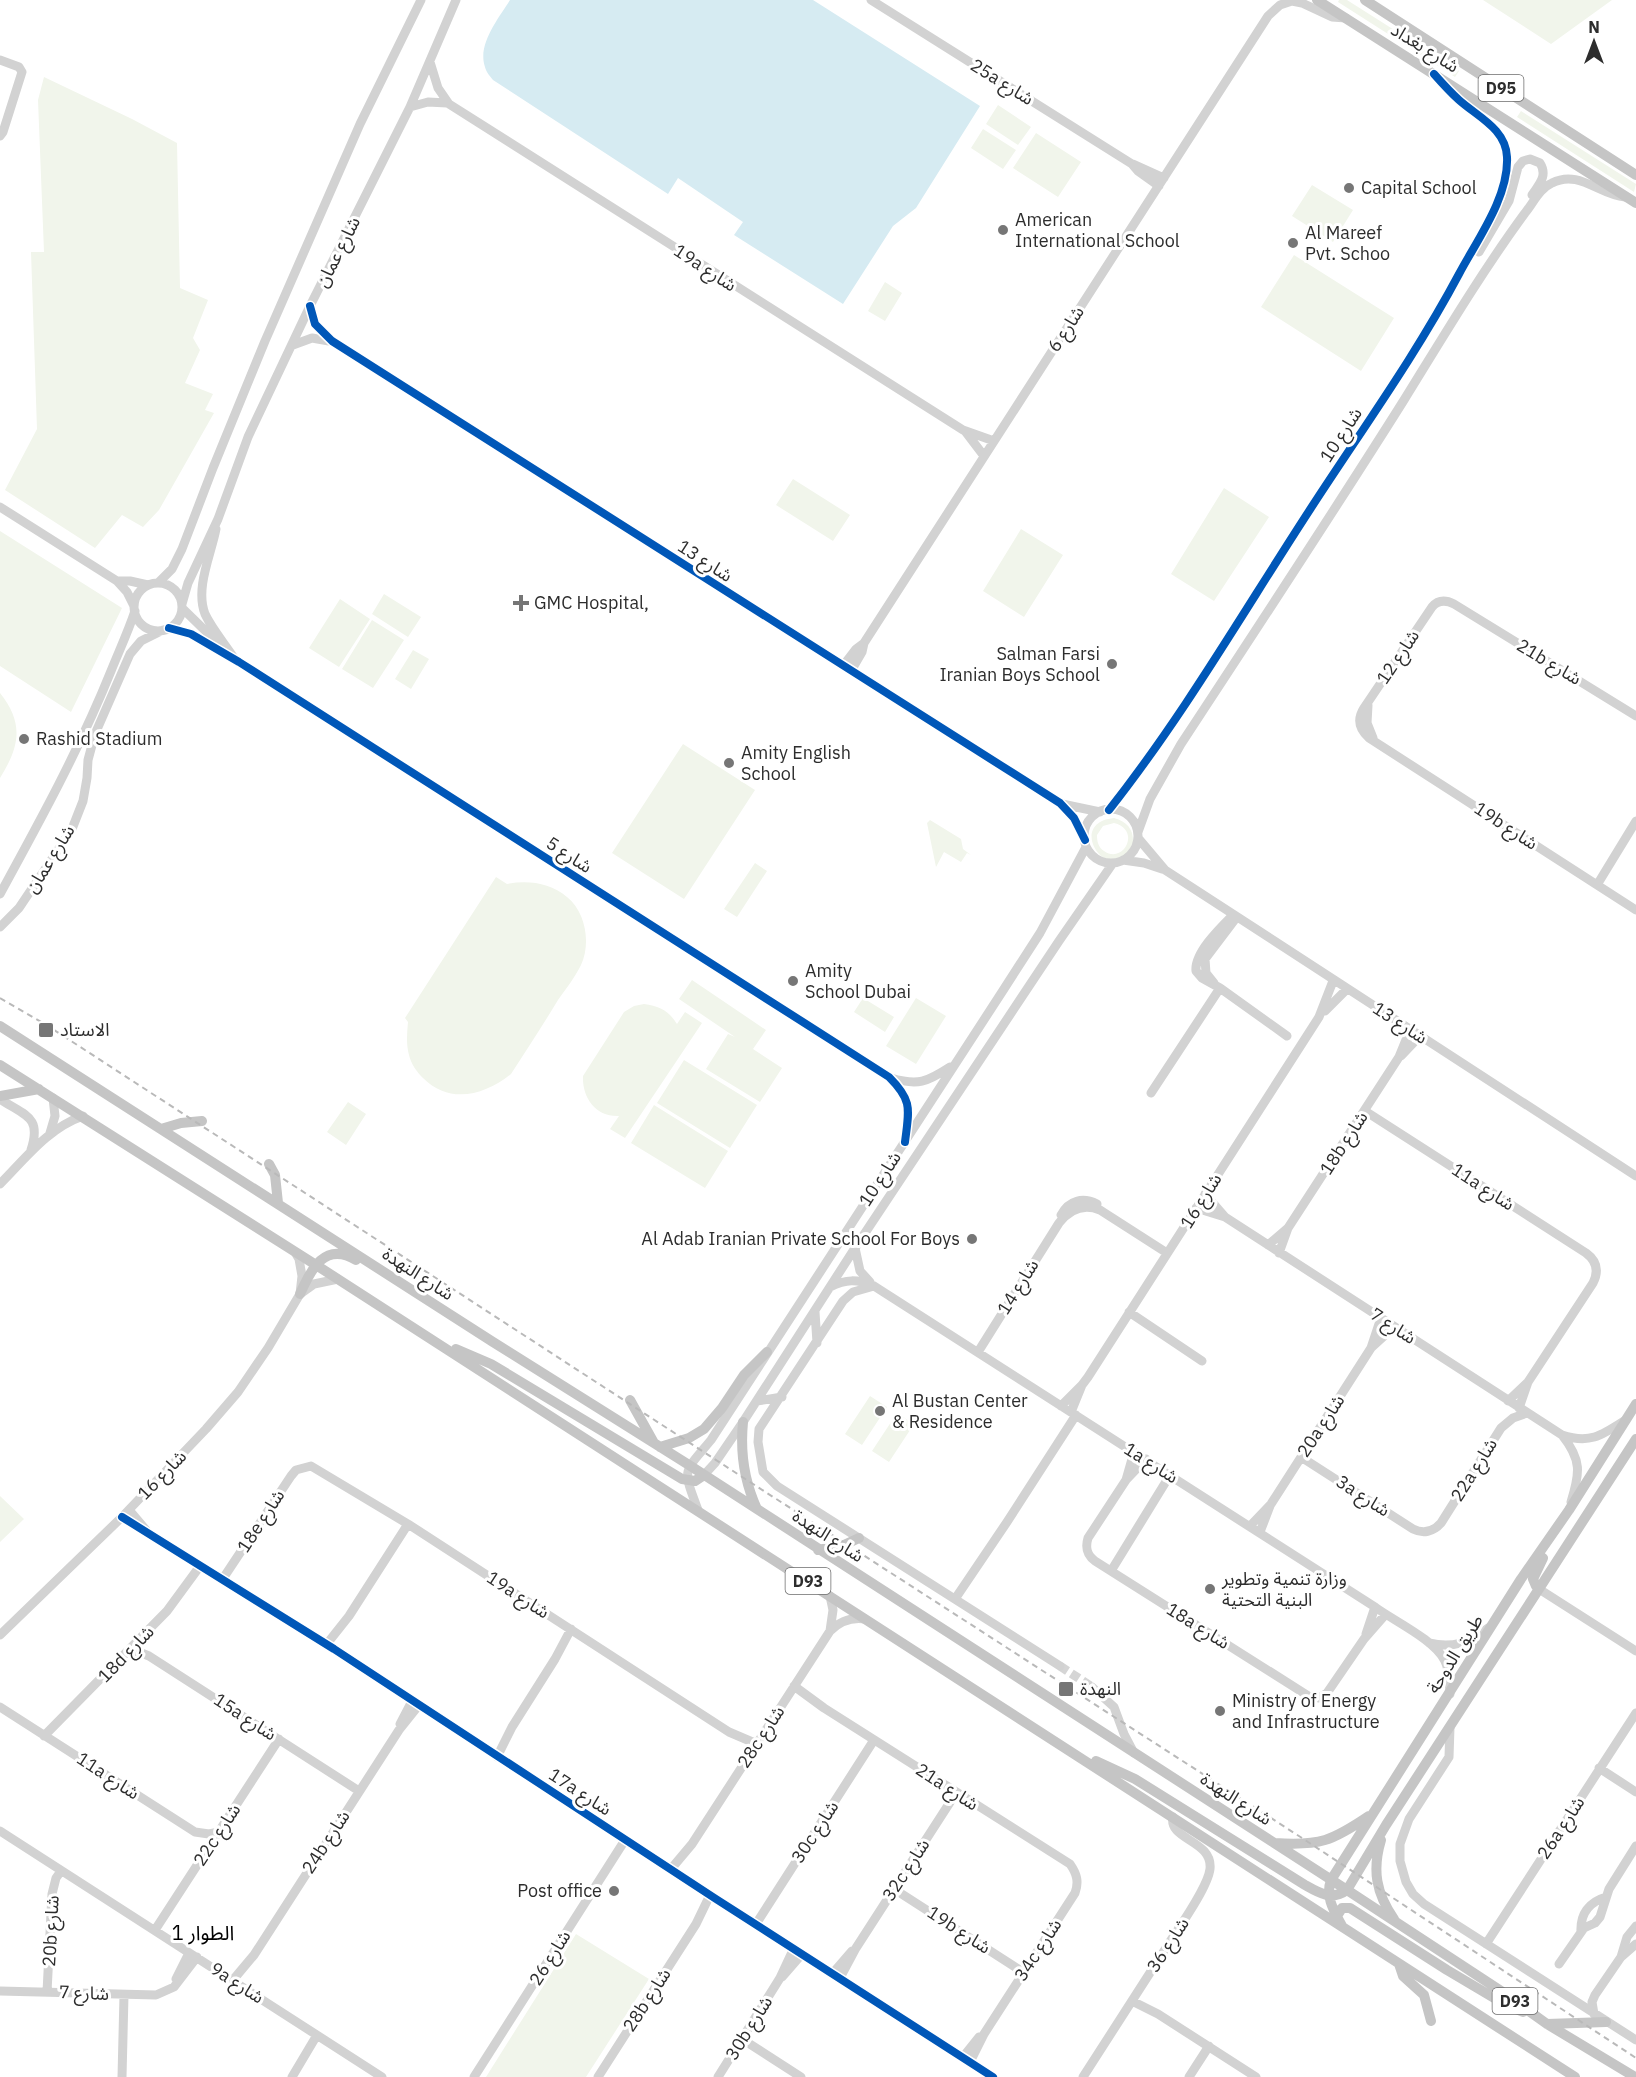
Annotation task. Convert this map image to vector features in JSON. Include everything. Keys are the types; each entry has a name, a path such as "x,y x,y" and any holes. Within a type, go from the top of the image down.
{"main road":[{"name":"شارع بغداد","path":"1317,0 1632,200"},
{"name":"شارع بغداد","path":"1365,0 1636,175"},
{"name":"شارع النهدة","path":"0,1026 657,1445 689,1465 708,1470 757,1509 818,1550 1347,1890 1542,2021 1635,2077"},
{"name":"D93","path":"0,1065 1339,1921 1399,1965 1575,2077"},
{"path":"0,1098 39,1089"},
{"path":"161,1129 181,1123 202,1121"},
{"path":"269,1164 274,1175 278,1203"},
{"path":"300,1294 316,1265 327,1256 347,1255 460,1327 493,1342"},
{"path":"436,1342 490,1364 688,1481 695,1481 708,1470"},
{"path":"630,1400 657,1445 689,1438 704,1429 722,1408 744,1375 768,1352"},
{"name":"طريق الدوحة","path":"1328,1896 1331,1880 1521,1579 1569,1510 1636,1404"},
{"path":"743,1422 742,1460 747,1485 757,1509"},
{"name":"طريق الدوحة","path":"1347,1890 1386,1825 1636,1439"},
{"path":"1539,1589 1534,1583 1534,1576 1569,1510"},
{"path":"818,1550 860,1539"},
{"path":"1078,1755 1119,1770 1135,1779 1305,1886 1328,1896 1338,1895 1347,1890"},
{"path":"1273,1843 1294,1844 1331,1839 1374,1812"},
{"path":"1386,1825 1376,1859 1376,1881 1380,1894 1397,1924"},
{"path":"1328,1896 1339,1921"},
{"path":"1339,1921 1342,1908 1350,1908 1496,2000 1542,2021 1606,2022"},
{"path":"1399,1965 1402,1976 1424,1995 1431,2021"}],"street":[{"name":"شارع عمان","path":"158,583 172,568 182,549 265,341 360,124 421,0"},
{"name":"شارع عمان","path":"182,606 191,574 218,519 248,437 310,306 410,106 456,0"},
{"name":"25a شارع","path":"871,0 1132,164 1138,171 1161,182"},
{"name":"شارع 6","path":"1268,16 1272,0"},
{"name":"شارع 6","path":"847,669 856,649 864,643 1268,16 1280,5 1292,1 1302,3 1332,17 1346,18"},
{"path":"0,60 19,67 22,72 0,136"},
{"path":"430,62 434,80 447,103"},
{"name":"شارع 10","path":"1105,811 1167,731 1453,287 1495,207 1504,180 1507,157 1505,145 1495,129 1452,94 1434,74"},
{"path":"410,106 428,102 447,103"},
{"name":"19a شارع","path":"447,103 965,432 994,441"},
{"path":"1453,287 1466,271 1498,220 1512,193 1520,164 1534,159 1540,163 1544,174 1513,228"},
{"name":"شارع 10","path":"1138,835 1150,799 1181,744 1513,228 1538,194 1549,184 1561,180 1581,180 1609,194 1632,200"},
{"name":"شارع 13","path":"310,306 315,324 332,341 1059,803 1074,818 1086,843"},
{"path":"293,345 312,338 332,341"},
{"name":"19a شارع","path":"965,432 984,456"},
{"path":"0,507 117,581 127,592 136,617 145,626 150,629 166,629 180,617 182,606 178,593 169,585 117,581"},
{"path":"218,519 202,588 202,603 210,623 236,660"},
{"path":"134,608 138,594 148,585"},
{"name":"شارع 5","path":"182,606 236,660"},
{"name":"21b شارع","path":"1429,612 1442,606 1461,610 1636,716"},
{"name":"شارع عمان","path":"0,894 43,818 98,705 127,634 134,608"},
{"name":"شارع 12","path":"1368,703 1429,612"},
{"name":"شارع عمان","path":"0,927 19,908 72,829 83,801 88,759 95,734 130,654 141,641 166,629"},
{"name":"شارع 5","path":"166,629 191,634 236,660 889,1077 903,1082 919,1083 933,1078 954,1065"},
{"name":"19b شارع","path":"1368,703 1367,723 1377,742 1636,910"},
{"name":"شارع 13","path":"1059,803 1105,811"},
{"path":"1105,811 1125,814 1133,821 1138,835 1136,847 1131,855 1123,860 1106,863 1094,857 1086,843 1084,833 1090,821 1105,811"},
{"path":"1597,885 1636,821"},
{"name":"شارع 13","path":"1138,835 1164,870"},
{"name":"شارع 10","path":"689,1465 711,1440 1040,933 1086,843"},
{"name":"شارع 13","path":"1123,860 1144,863 1164,870 1636,1176"},
{"name":"شارع 10","path":"708,1470 743,1422 855,1248 1059,940 1113,863"},
{"path":"1234,916 1198,957 1196,966 1198,975 1287,1036"},
{"name":"شارع 16","path":"1061,1406 1082,1385 1197,1208 1319,1017 1334,981"},
{"path":"1151,1093 1220,988"},
{"name":"شارع 16","path":"1319,1017 1347,989"},
{"name":"18b شارع","path":"1279,1253 1288,1228 1399,1057 1410,1030"},
{"name":"18b شارع","path":"1399,1057 1420,1036"},
{"name":"شارع 5","path":"889,1077 900,1089 907,1102 905,1142"},
{"path":"0,1098 35,1124 35,1138 30,1154"},
{"path":"50,1133 55,1116 53,1098"},
{"name":"11a شارع","path":"1365,1111 1593,1259 1596,1267 1593,1283 1528,1382"},
{"path":"0,1184 50,1133 65,1123 83,1116"},
{"name":"شارع 7","path":"1205,1194 1225,1217"},
{"name":"شارع 14","path":"978,1352 1059,1223 1065,1215 1077,1207 1095,1207 1167,1253"},
{"name":"شارع 7","path":"1197,1208 1225,1217 1562,1435 1590,1439 1606,1433 1626,1419"},
{"name":"18b شارع","path":"1268,1245 1288,1228"},
{"name":"1a شارع","path":"855,1248 860,1271 874,1286 1260,1532 1427,1642 1447,1664 1450,1694"},
{"path":"295,1252 302,1268 300,1294"},
{"path":"300,1294 321,1281 338,1279"},
{"name":"1a شارع","path":"830,1287 851,1280 874,1286"},
{"path":"874,1286 859,1289 847,1296 762,1424 758,1433 763,1472 772,1482 1060,1666"},
{"name":"شارع 16","path":"0,1635 125,1514 206,1429 238,1392 300,1294"},
{"path":"815,1311 817,1343"},
{"path":"1130,1312 1202,1361"},
{"name":"20a شارع","path":"1260,1532 1271,1504 1371,1348 1381,1318"},
{"name":"20a شارع","path":"1371,1348 1394,1327"},
{"path":"1508,1401 1528,1382"},
{"path":"1523,1410 1528,1382"},
{"name":"شارع 16","path":"955,1599 1001,1532 1074,1413 1082,1385"},
{"path":"757,1401 782,1397"},
{"name":"22a شارع","path":"1426,1532 1433,1530 1441,1523 1505,1424 1523,1410"},
{"name":"شارع 7","path":"1562,1435 1574,1451 1578,1469 1569,1510"},
{"name":"18a شارع","path":"1126,1480 1134,1452"},
{"path":"697,1455 701,1464 708,1470"},
{"name":"3a شارع","path":"1301,1457 1413,1529 1426,1532"},
{"name":"18a شارع","path":"1146,1459 1126,1480 1087,1543 1091,1558 1310,1697 1319,1698 1327,1693 1364,1639 1385,1615"},
{"path":"689,1465 688,1481 698,1510"},
{"name":"19a شارع","path":"303,1467 311,1466 319,1469 408,1524 754,1748"},
{"name":"18e شارع","path":"222,1580 291,1476 303,1467"},
{"path":"1111,1571 1170,1475"},
{"name":"20a شارع","path":"1250,1526 1271,1504"},
{"name":"17a شارع","path":"125,1514 149,1534 330,1647 993,2077"},
{"path":"330,1647 408,1524"},
{"name":"18d شارع","path":"44,1736 171,1606 200,1566"},
{"path":"1539,1589 1636,1652"},
{"path":"830,1596 833,1610 830,1631"},
{"name":"18a شارع","path":"1364,1639 1375,1607"},
{"path":"830,1631 843,1621 859,1618 867,1620"},
{"name":"1a شارع","path":"1427,1642 1445,1646 1461,1645 1492,1625"},
{"path":"494,1754 574,1631"},
{"name":"28c شارع","path":"675,1871 830,1631"},
{"name":"15a شارع","path":"128,1652 139,1652 149,1656 359,1791"},
{"path":"1092,1687 1114,1707 1134,1753"},
{"name":"21a شارع","path":"793,1688 1070,1864"},
{"name":"24b شارع","path":"236,1982 415,1703"},
{"name":"11a شارع","path":"0,1707 195,1832 209,1834 219,1832"},
{"name":"26a شارع","path":"1486,1944 1636,1713"},
{"path":"1450,1727 1449,1757 1405,1827 1400,1844 1400,1861 1406,1882 1418,1899 1636,2040"},
{"name":"22c شارع","path":"155,1930 279,1739"},
{"name":"30c شارع","path":"756,1924 874,1740"},
{"path":"1599,1768 1636,1792"},
{"name":"32c شارع","path":"837,1976 956,1793"},
{"name":"شارع 36","path":"1083,2077 1189,1913 1209,1876 1210,1865 1204,1850 1176,1830 1173,1826 1173,1817"},
{"name":"9a شارع","path":"0,1831 382,2077"},
{"name":"شارع 26","path":"474,2077 625,1840"},
{"path":"1559,1964 1586,1926 1595,1923 1600,1917 1611,1886 1636,1846"},
{"name":"34c شارع","path":"967,2059 1075,1893 1076,1875 1070,1864"},
{"name":"20b شارع","path":"47,1992 52,1894 56,1878 61,1871"},
{"name":"19b شارع","path":"894,1888 1023,1972"},
{"name":"28b شارع","path":"598,2077 713,1897"},
{"path":"1581,1932 1580,1925 1584,1912 1594,1902 1606,1897"},
{"path":"1621,1957 1624,1943 1636,1926"},
{"path":"1594,2014 1593,1997 1621,1957 1636,1944"},
{"name":"30b شارع","path":"718,2077 780,1978 794,1948"},
{"name":"30b شارع","path":"780,1978 802,1954"},
{"name":"شارع 7","path":"0,1991 148,1995 168,1991 179,1982 193,1955"},
{"path":"122,2077 124,1995"},
{"path":"1134,1998 1256,2077"},
{"path":"1624,2033 1636,2028"},
{"path":"292,2077 321,2037"},
{"path":"742,2039 801,2077"},
{"path":"1190,2077 1209,2046"}],"shaded area":[{"path":"510,0 813,0 980,106 916,208 893,226 843,304 734,235 743,222 678,178 668,194 493,80 486,69 483,58 484,49 490,32"},
{"path":"1347,0 1399,33 1396,39 1338,2"},
{"path":"1483,0 1612,0 1551,44"},
{"path":"1401,35 1459,71 1455,77 1398,41"},
{"path":"44,77 177,143 180,288 208,300 193,338 200,350 185,383 213,394 205,410 214,413 159,510 143,527 122,515 95,548 5,490 37,429 31,252 44,252 38,100"},
{"path":"998,105 1031,127 1018,145 986,124"},
{"path":"1521,111 1636,184 1634,192 1517,117"},
{"path":"983,129 1016,150 1003,169 971,148"},
{"path":"1036,133 1081,162 1058,197 1013,168"},
{"path":"1312,185 1353,210 1333,242 1292,216"},
{"path":"1294,255 1394,318 1361,371 1261,307"},
{"path":"885,282 902,293 885,321 868,311"},
{"path":"793,479 850,515 833,541 776,505"},
{"path":"1224,488 1269,517 1214,601 1171,574"},
{"path":"1021,529 1063,555 1024,617 983,591"},
{"path":"0,531 122,608 71,712 0,666"},
{"path":"384,594 421,617 408,637 372,614"},
{"path":"340,599 370,619 339,667 309,648"},
{"path":"372,620 404,640 373,688 342,669"},
{"path":"413,650 429,659 411,689 395,679"},
{"path":"0,693 13,714 16,735 12,755 0,778"},
{"path":"683,744 755,790 684,899 612,853"},
{"path":"1114,818 1129,827 1133,844 1124,857 1114,861 1104,858 1097,851 1092,841 1092,831 1099,823","holes":["1114,823 1127,832 1127,845 1118,854 1104,851 1098,844 1097,835 1103,826"]},
{"path":"930,820 961,839 963,849 971,855 967,853 961,862 944,852 936,867 927,823"},
{"path":"755,863 767,871 737,917 724,909"},
{"path":"496,877 507,884 523,882 554,888 567,897 579,911 585,929 584,957 576,974 511,1074 479,1092 456,1094 444,1092 423,1078 414,1068 408,1051 408,1022 405,1018"},
{"path":"692,980 766,1030 753,1049 782,1068 760,1102 706,1069 728,1034 735,1037 679,999"},
{"path":"863,998 894,1017 885,1032 854,1012"},
{"path":"916,998 946,1016 916,1064 886,1046"},
{"path":"644,1004 664,1010 677,1024 685,1012 702,1023 625,1138 610,1129 619,1116 603,1113 592,1104 585,1091 583,1076 624,1012 634,1006"},
{"path":"684,1060 757,1105 730,1148 657,1103"},
{"path":"348,1102 366,1114 346,1145 327,1132"},
{"path":"654,1105 728,1151 705,1188 631,1143"},
{"path":"870,1396 887,1407 862,1445 845,1434"},
{"path":"897,1413 914,1424 889,1462 872,1451"},
{"path":"0,1496 24,1519 0,1542"},
{"path":"576,1934 649,1979 586,2077 486,2077"}],"tunnel":[{"path":"1060,1666 1092,1687"}],"railway":[{"path":"0,998 48,1026 1302,1838 1636,2058"}],"cycle path":[{"path":"1109,810 1163,737 1406,363 1483,233 1497,203 1506,172 1507,157 1502,139 1490,124 1459,100 1434,74"},
{"path":"310,306 315,324 332,341 1060,803 1074,818 1085,840"},
{"path":"169,628 191,634 239,662 889,1077 906,1099 908,1121 905,1142"},
{"path":"122,1517 334,1649 993,2077"}],"place":[{"name":"Capital School","path":"1349,188"},
{"name":"American International School","path":"1003,230"},
{"name":"Al Mareef Pvt. Schoo","path":"1293,243"},
{"name":"GMC Hospital,","path":"521,603"},
{"name":"Salman Farsi Iranian Boys School","path":"1112,664"},
{"name":"Rashid Stadium","path":"24,739"},
{"name":"Amity English School","path":"729,763"},
{"name":"Amity School Dubai","path":"793,981"},
{"name":"الاستاد","path":"46,1030"},
{"name":"Al Adab Iranian Private School For Boys","path":"972,1239"},
{"name":"Al Bustan Center & Residence","path":"880,1411"},
{"name":"وزارة تنمية وتطوير البنية التحتية","path":"1210,1589"},
{"name":"النهدة","path":"1066,1689"},
{"name":"Ministry of Energy and Infrastructure","path":"1220,1711"},
{"name":"Post office","path":"614,1891"}],"district":[{"name":"الطوار 1","path":"203,1933"}]}
